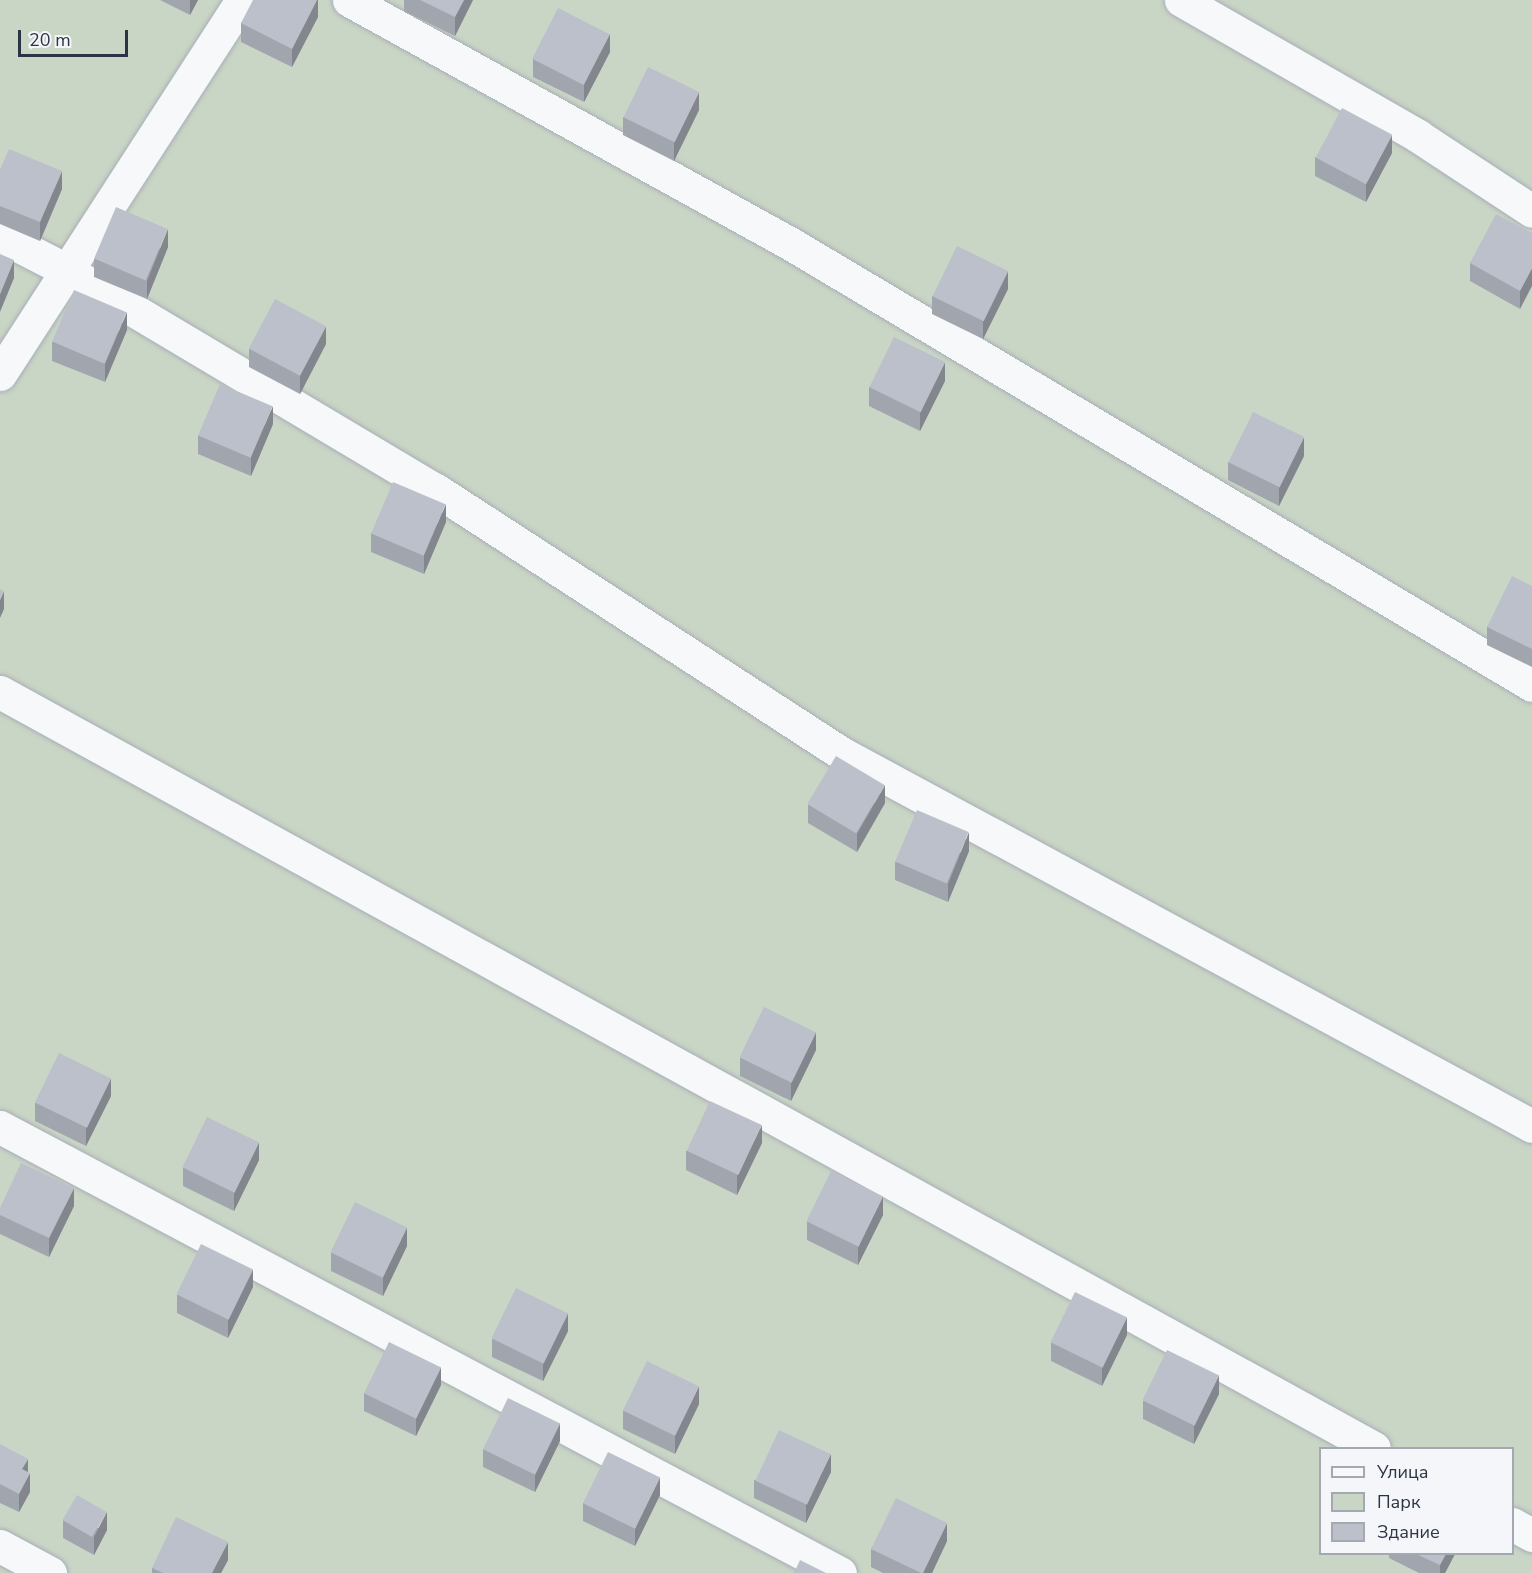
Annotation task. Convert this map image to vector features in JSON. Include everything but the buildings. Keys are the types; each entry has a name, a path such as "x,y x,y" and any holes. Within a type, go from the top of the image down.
{"street":[{"path":"0,374 242,0"},
{"path":"349,0 791,244 1532,684"},
{"path":"1181,0 1418,136 1532,211"},
{"path":"0,236 68,271 436,490 841,753 1532,1126"},
{"path":"0,692 1370,1447"},
{"path":"0,1127 840,1573"},
{"path":"1514,1525 1532,1535"},
{"path":"0,1546 50,1573"}],"green space":[{"path":"0,0 1532,0 1532,1573 0,1573"}]}
